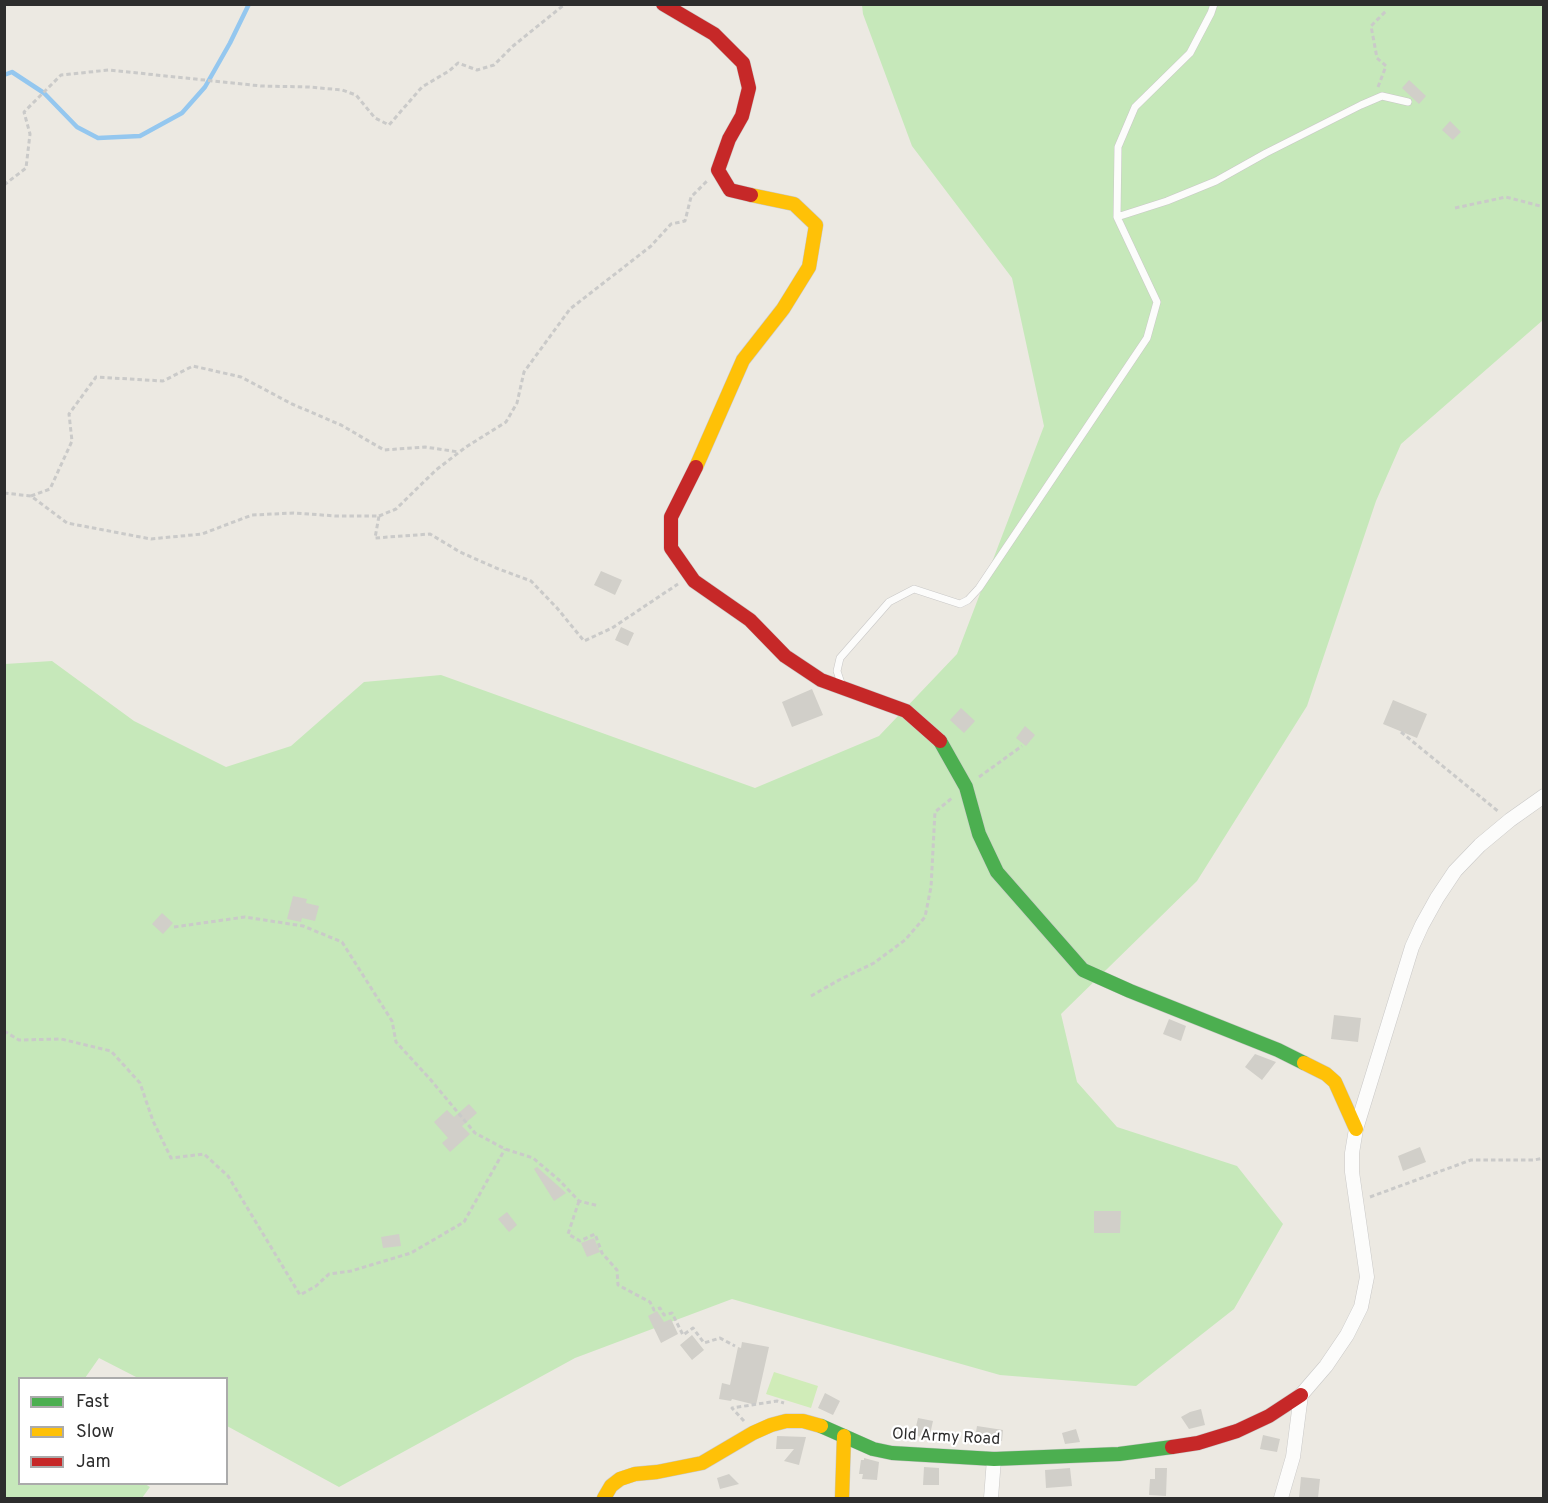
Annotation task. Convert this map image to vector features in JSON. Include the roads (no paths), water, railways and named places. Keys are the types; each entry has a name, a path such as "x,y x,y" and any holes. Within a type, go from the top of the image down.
{"street":[{"path":"663,4 714,34 743,63 749,88 747,97 742,116 729,139 718,170 730,190 794,204 816,225 809,267 783,309 743,360 698,465 671,517 671,548 694,581 750,620 786,656 821,680 906,711 939,740 966,787 979,834 997,872 1083,970 1278,1050 1326,1074 1335,1082 1356,1129"},
{"path":"1281,1498 1293,1457 1301,1395 1326,1366 1347,1335 1361,1307 1366,1277 1352,1172 1352,1153 1356,1129 1412,947 1437,898 1455,871 1480,845 1544,796"},
{"name":"Old Army Road","path":"604,1498 611,1486 620,1479 635,1474 702,1463 753,1433 786,1421 817,1424 873,1449 892,1453 994,1459 1119,1454 1198,1443 1237,1431 1269,1416 1301,1395"},
{"path":"842,1498 844,1436"},
{"path":"992,1498 994,1459"}],"lane":[{"path":"842,687 837,671 840,658 889,602 914,589 960,604 968,600 979,588 1148,338 1157,302 1117,217 1118,147 1135,107 1190,53 1214,4"},
{"path":"1117,217 1167,201 1216,181 1266,153 1382,96 1408,102"}],"waterway":[{"path":"4,75 12,72 44,93 77,127 98,138 140,136 182,113 205,87 249,4"}]}
